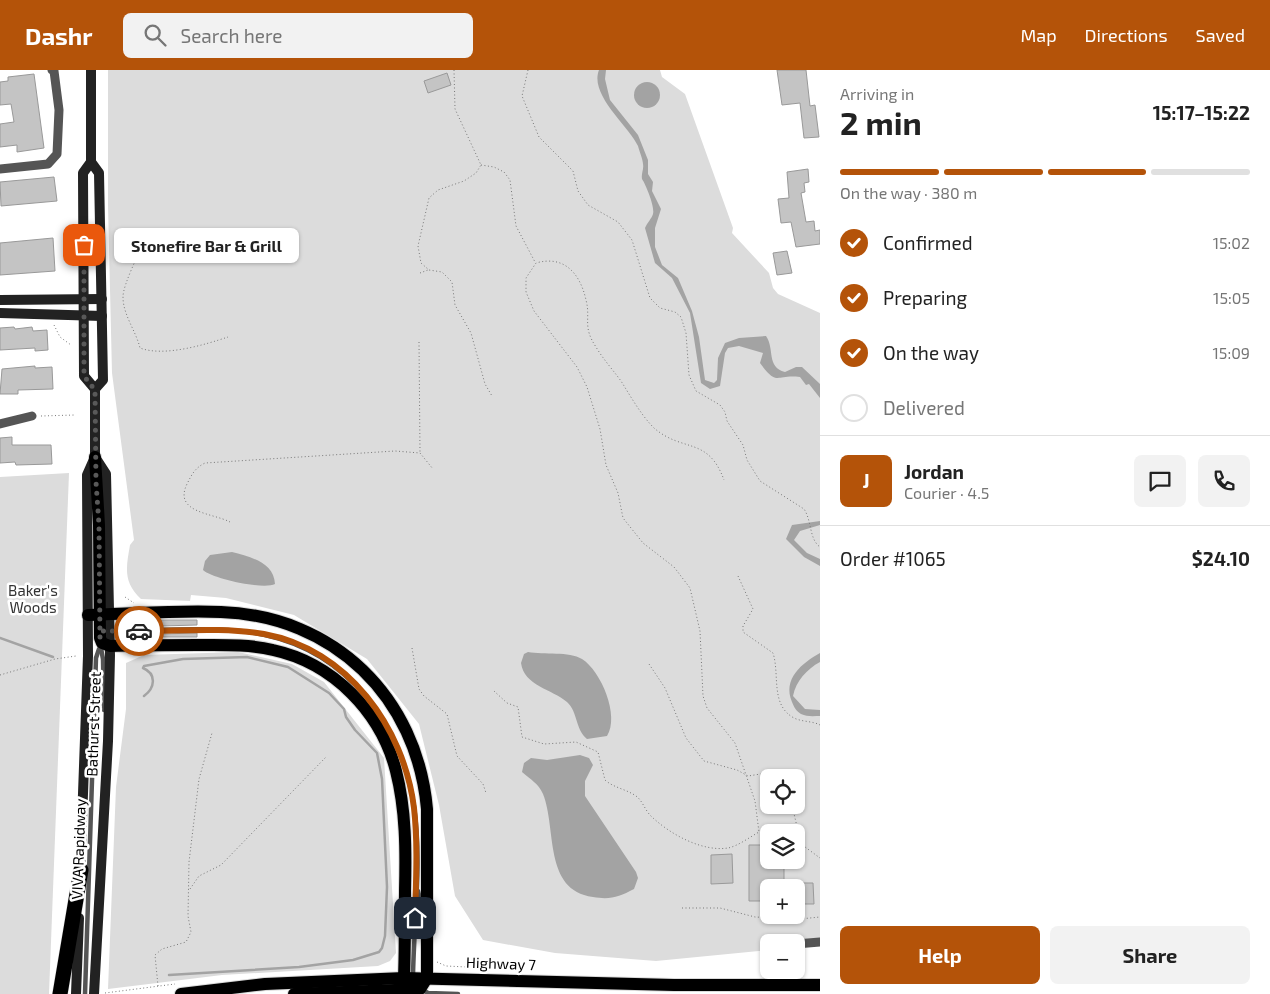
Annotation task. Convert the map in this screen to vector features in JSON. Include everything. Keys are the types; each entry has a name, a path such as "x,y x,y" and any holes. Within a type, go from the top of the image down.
{"highway":[{"path":"60,993 81,870"}],"main road":[{"path":"91,70 91,162 99,173 102,299 103,380 95,390"},
{"path":"91,162 83,173 84,376 95,390 100,615 105,640 241,645 273,650 304,660 323,670 344,685 357,699 379,729 389,748 401,794 412,986"},
{"path":"0,300 102,299"},
{"path":"0,313 102,316"},
{"path":"100,615 222,612 266,619 308,631 338,648 371,678 396,710 408,731 418,757 425,788 427,978 412,986 294,994"},
{"name":"Bathurst Street","path":"85,993 81,870 100,615"},
{"name":"Bathurst Street","path":"85,993 108,741 105,640"},
{"name":"Highway 7","path":"427,978 674,985 820,985"},
{"path":"181,994 265,984 412,986"}],"street":[{"path":"0,169 48,164 57,154 59,110 54,71 52,70"},
{"path":"0,424 32,416"},
{"path":"805,943 820,942"}],"lane":[{"path":"105,640 222,631 266,635 313,652 334,665 356,684 374,705 393,737 407,773 415,816 416,880 412,986 428,993 458,994"},
{"name":"VIVA Rapidway","path":"85,993 96,658 105,640"},
{"path":"416,880 421,909 427,921"}],"path":[{"path":"454,70 455,109 480,165"},
{"path":"528,70 522,96 539,137 573,170 578,191 588,205 618,222 632,240 650,298 660,308 675,312 681,317 686,333 689,375 696,391 720,405 725,412 727,421 743,445 747,460 760,481 796,503 808,518 815,543 820,547"},
{"path":"480,165 494,166 504,172 510,180 511,200 517,218 516,226 536,263"},
{"path":"429,270 421,263 418,246 429,198 438,190 464,181 476,173 480,165"},
{"path":"145,238 123,296 127,316 136,334 140,348 148,352 188,348 228,337"},
{"path":"494,691 507,703 518,707 522,737 544,744 576,742 598,752 605,780 621,791 635,795 648,814 661,826 681,838 714,848 729,848 759,832 756,802 735,743 707,708 703,696 700,631 690,588 674,566 643,543 623,518 618,493 606,465 600,429 587,387 576,367 534,311 527,296 526,278 536,263 563,262 570,266 577,276 587,301 588,334 648,421 675,442 700,448 708,454 720,470 724,480"},
{"path":"420,273 429,270 442,272 452,282 455,304 471,333 475,351 492,396"},
{"path":"51,320 60,337 71,345"},
{"path":"419,342 420,453 433,469"},
{"path":"32,416 75,415"},
{"path":"230,522 220,517 198,512 189,507 184,499 185,489 196,467 205,463 396,451 420,453"},
{"path":"738,576 753,609 743,626 743,632 773,653 778,675 776,694 780,703 793,718 820,725"},
{"path":"125,597 136,604"},
{"path":"412,648 419,689 424,696 446,714 457,756 483,784 486,793"},
{"path":"0,675 55,659 76,656"},
{"path":"650,664 665,688 686,738 697,754 712,765 737,770 745,774 760,773"},
{"path":"158,986 155,955 162,949 186,942 191,932 188,916 190,890 189,862 199,779 212,733"},
{"path":"190,890 199,876 221,865 326,757"},
{"path":"794,814 801,844 820,858"},
{"path":"682,908 720,908 754,917 820,918"},
{"path":"436,961 446,966"}],"green space":[{"path":"108,70 660,70 662,77 685,94 733,228 732,233 769,273 773,288 778,294 820,313 820,944 805,943 805,934 760,934 760,951 656,961 555,953 483,940 455,896 439,805 419,724 367,659 294,615 226,598 191,595 190,601 141,599 131,587 127,568 130,545 134,540 112,373 108,205"},
{"name":"Baker's Woods","path":"69,473 49,994 0,994 0,477"},
{"path":"238,652 292,664 324,682 384,758 396,953 390,961 378,966 222,975 108,989 116,787 126,709 126,663 144,655"}],"shaded area":[{"path":"599,70 606,70 605,79 610,100 638,135 648,160 648,174 653,182 652,191 661,209 655,228 655,247 662,265 678,278 692,311 699,337 705,380 714,383 717,380 718,358 725,343 739,338 766,336 775,366 785,372 796,367 802,367 820,384 820,398 809,384 806,385 800,377 777,378 770,375 760,363 763,353 739,346 728,348 725,353 720,386 710,389 701,383 690,313 672,278 655,263 645,228 652,216 653,206 642,179 643,162 638,146 605,100 597,80"},
{"path":"647,82 656,86 660,95 656,104 647,108 638,104 634,95 638,86"},
{"path":"820,521 820,525 800,531 794,540 807,553 820,559 820,566 804,557 786,539 792,525"},
{"path":"232,552 253,559 266,566 274,577 275,584 261,586 239,583 217,577 203,570 205,561 210,555"},
{"path":"528,652 570,655 582,659 589,665 602,683 610,706 610,727 607,736 587,739 580,730 571,706 527,677 521,663 524,654"},
{"path":"820,653 820,662 803,676 793,696 805,709 820,710 820,716 806,716 799,713 794,707 790,686 792,679 801,667"},
{"path":"580,755 589,758 593,765 585,781 585,796 636,872 638,878 634,889 614,897 593,897 577,892 566,883 559,871 554,856 543,794 537,784 522,772 524,763 531,758 547,760"}],"building":[{"path":"777,70 806,70 810,106 815,105 819,137 804,138 800,103 782,105"},
{"path":"447,73 451,85 428,93 424,81"},
{"path":"34,74 44,148 17,152 17,145 0,147 0,124 14,122 11,104 0,105 0,82 8,81 8,77"},
{"path":"808,169 809,182 804,183 805,192 801,193 806,222 814,221 815,231 820,230 820,244 796,247 791,222 781,223 778,199 789,198 787,172"},
{"path":"54,177 57,201 1,206 0,182"},
{"path":"53,238 55,271 0,275 0,243"},
{"path":"787,251 792,273 777,275 773,253"},
{"path":"14,327 15,329 32,327 33,331 47,330 48,350 35,351 35,348 0,350 0,328"},
{"path":"35,366 35,368 52,367 53,389 18,390 18,394 0,394 2,369"},
{"path":"12,437 12,445 51,445 52,464 16,465 15,462 0,463 0,438"},
{"path":"161,620 197,620 197,625 161,626"},
{"path":"197,633 197,637 162,637 161,634"},
{"path":"749,845 760,845 760,869 784,869 784,879 760,879 760,901 749,901"},
{"path":"732,854 733,883 711,884 711,855"},
{"path":"805,883 813,883 814,904 805,904"}],"waterway":[{"path":"0,638 53,657"},
{"path":"144,696 148,693 153,681 151,674 143,668 144,666 183,659 247,657 288,667 329,693 344,709 346,717 355,730 377,753 382,779 387,887 385,936 379,952 353,960 299,967 169,975"}],"way so far":[{"path":"84,245 84,376 95,390 100,638 103,631 139,631"}],"place":[{"name":"Stonefire Bar & Grill","path":"84,245"}],"route":[{"path":"139,631 243,631 266,635 313,652 334,665 356,684 374,705 393,737 407,773 414,807 416,834 415,918"}]}
